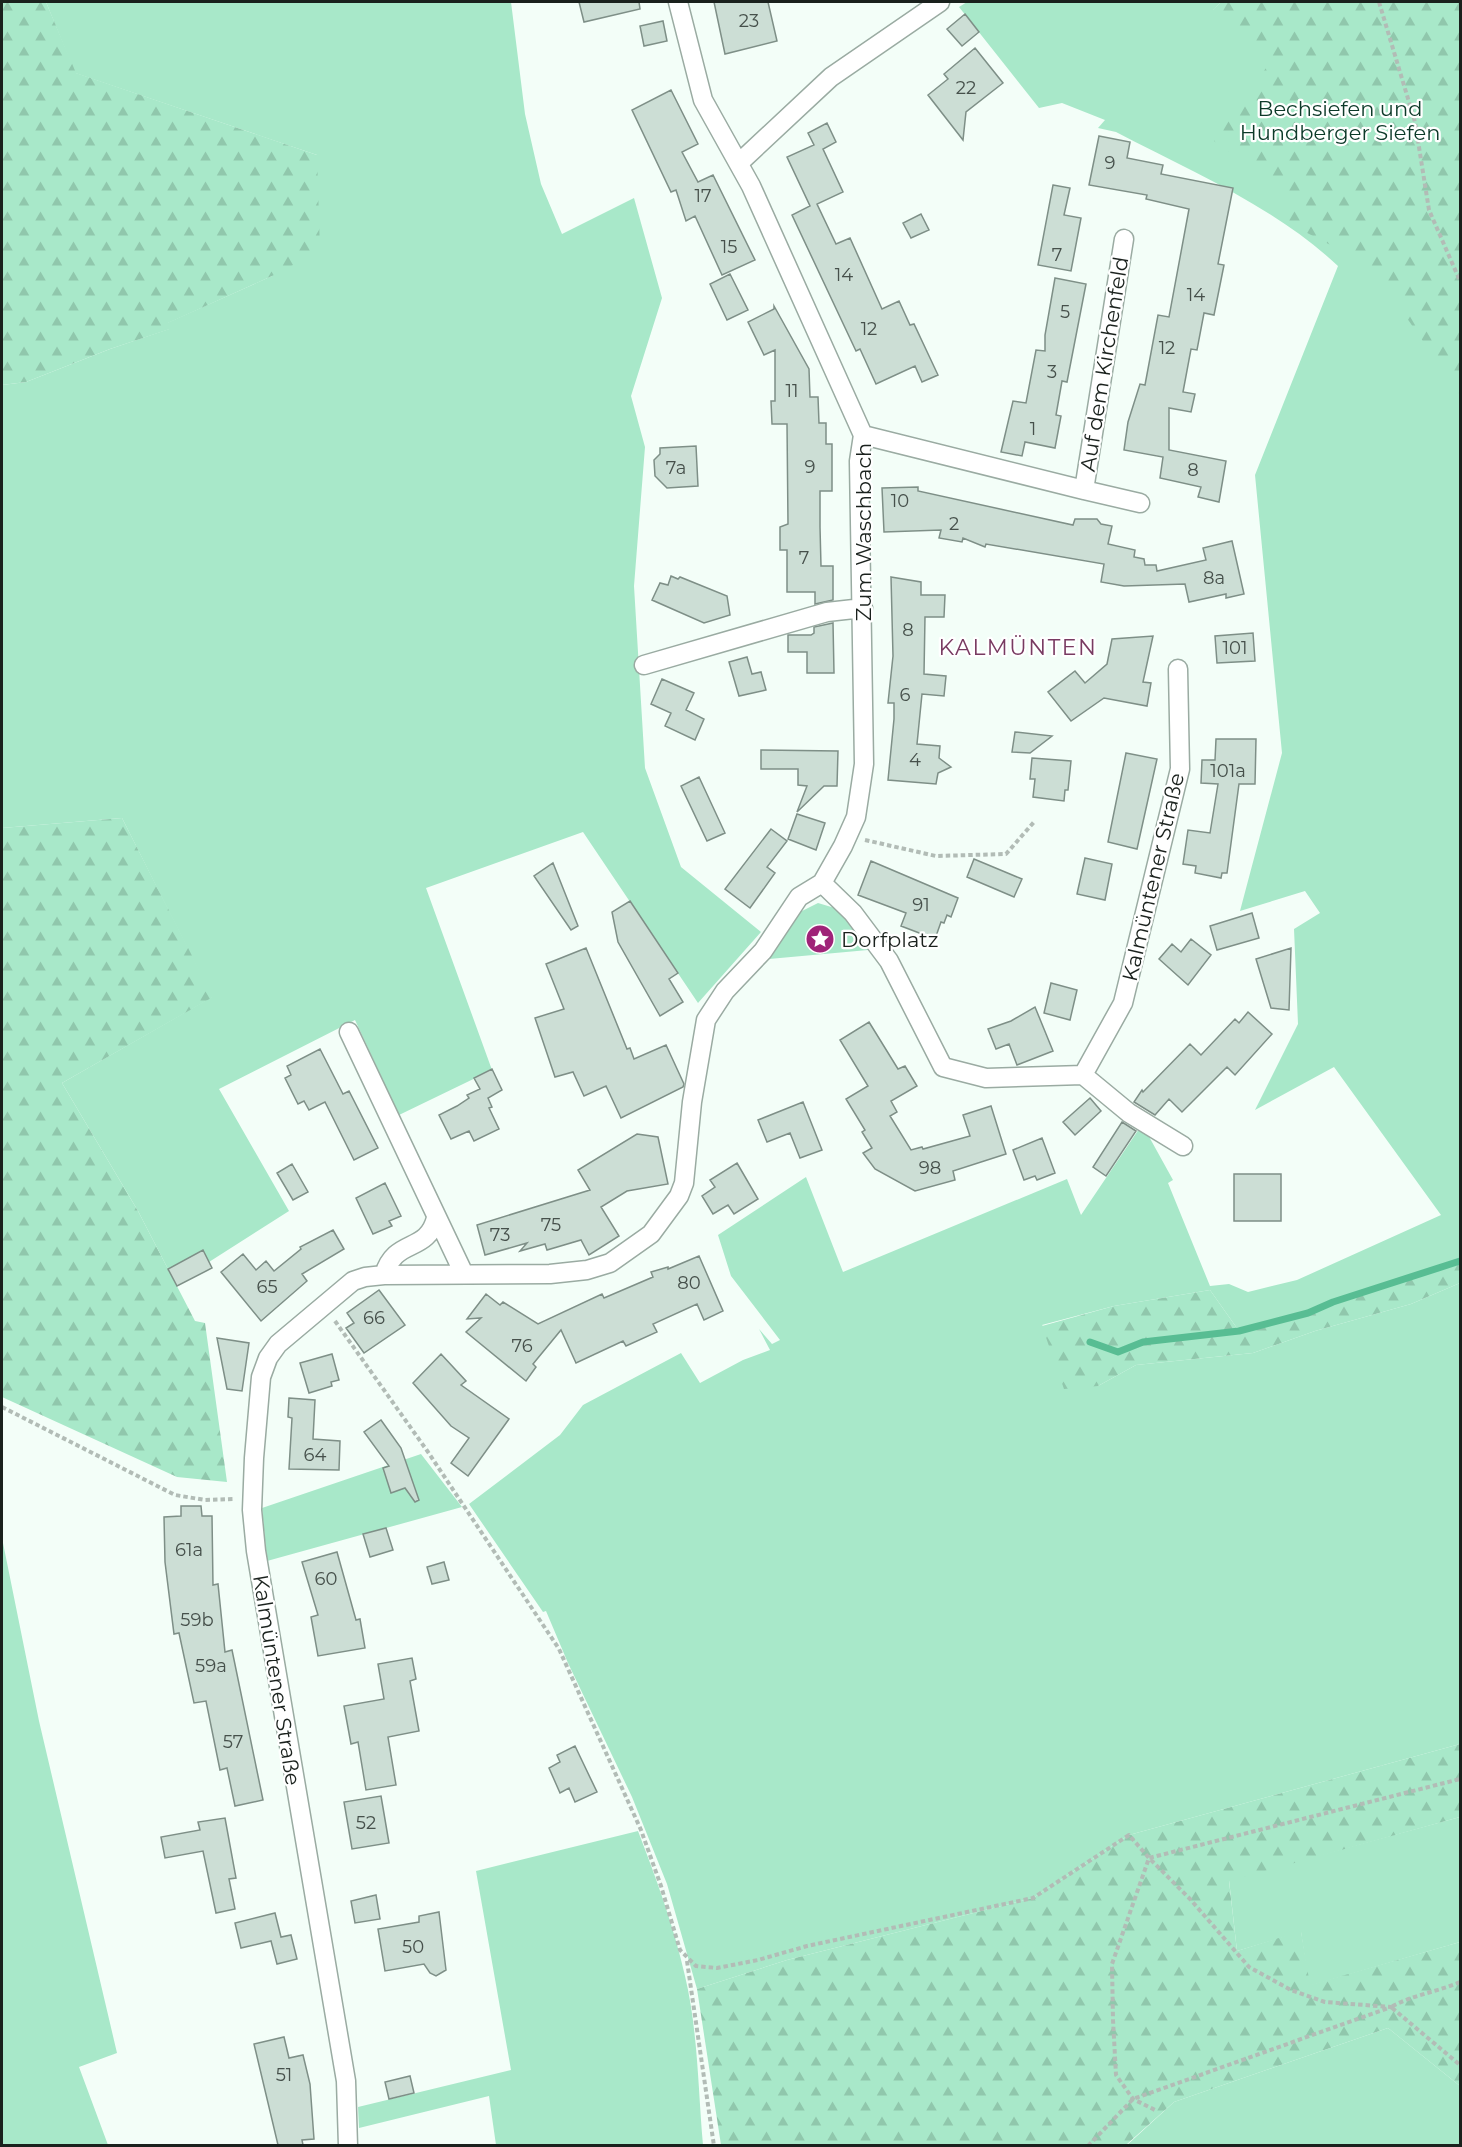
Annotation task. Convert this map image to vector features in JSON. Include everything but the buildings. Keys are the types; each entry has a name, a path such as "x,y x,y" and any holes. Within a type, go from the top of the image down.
{"street":[{"name":"Zum Waschbach","path":"678,2 703,100 739,163 800,290 863,435 859,461 864,773 859,804 848,836 822,883"},
{"path":"739,163 831,77 940,2"},
{"name":"Auf dem Kirchenfeld","path":"1084,489 1124,239"},
{"name":"Auf dem Kirchenfeld","path":"863,435 1140,503"},
{"path":"644,665 827,612 863,608"},
{"name":"Kalmüntener Straße","path":"1083,1076 1123,1003 1180,769 1178,669"},
{"path":"822,883 853,913 889,961 928,1042 943,1067 986,1078 1083,1076 1130,1113 1183,1146"},
{"name":"Kalmüntener Straße","path":"348,2145 346,2081 264,1605 253,1527 254,1458 263,1369 278,1344 353,1281 384,1275 550,1274 587,1270 610,1263 651,1234 681,1192 684,1183 692,1102 706,1020 725,991 759,956 800,897 822,883"},
{"path":"349,1032 464,1274"},
{"path":"384,1275 388,1261 406,1246 424,1240 434,1227 436,1218"}],"path":[{"path":"1379,2 1415,122 1429,210 1461,281"},
{"path":"848,836 936,856 1006,854 1034,822"},
{"path":"324,1306 428,1452 559,1649 637,1819 661,1886 680,1950 687,1960 696,1966 717,1968 758,1960 807,1946 1033,1898 1129,1834 1249,1967 1291,1990 1325,2002 1390,2007 1461,2065"},
{"path":"2,1407 175,1495 205,1500 253,1498"},
{"path":"1149,1858 1461,1779"},
{"path":"1149,1858 1112,1964 1116,2075 1133,2099 1155,2110"},
{"path":"687,1960 714,2145"},
{"path":"1088,2145 1133,2099 1390,2007 1407,1998 1440,1991 1461,1982"}],"green space":[{"path":"2,2 46,2 76,73 317,155 320,251 272,276 168,323 170,329 110,349 26,382 2,385"},
{"path":"46,2 511,2 525,114 541,184 562,234 634,198 662,298 631,396 645,447 634,586 645,768 681,867 761,932 698,1003 583,832 426,888 492,1070 399,1115 355,1020 219,1089 289,1211 209,1262 203,1251 168,1269 138,1211 62,1083 212,997 122,818 2,828 2,385 26,382 169,329 167,323 272,276 317,155 75,73"},
{"path":"967,2 1221,2 1213,10 1222,2 1460,2 1460,1262 1333,1302 1308,1313 1239,1331 1210,1290 1114,1306 1042,1325 1098,1386 1136,1365 1253,1353 1315,1331 1411,1304 1460,1283 1460,1744 1129,1835 1033,1898 787,1960 697,1989 667,1884 632,1797 568,1663 546,1611 543,1612 469,1504 560,1435 583,1405 681,1353 700,1383 743,1360 770,1350 759,1329 772,1344 780,1340 731,1276 718,1235 806,1177 843,1272 1067,1179 1081,1215 1139,1129 1147,1133 1173,1180 1168,1183 1210,1286 1229,1284 1248,1292 1297,1280 1441,1215 1334,1067 1255,1110 1298,1024 1294,929 1320,913 1305,891 1240,911 1282,753 1255,475 1338,266 1313,245 1260,208 1116,132 1098,128 1105,120 1062,103 1039,108 959,7"},
{"name":"Bechsiefen und Hundberger Siefen","path":"1221,2 1460,2 1460,395 1371,266 1286,222 1297,200 1214,141 1271,61 1213,10"},
{"path":"122,818 213,997 62,1083 138,1211 195,1321 205,1323 227,1482 177,1477 2,1397 2,828"},
{"path":"818,903 838,909 868,950 769,959 800,912"},
{"path":"1460,1262 1460,1283 1411,1304 1315,1331 1253,1353 1136,1365 1098,1386 1064,1389 1042,1326 1114,1306 1210,1290 1239,1331 1308,1313 1333,1302"},
{"path":"421,1454 462,1507 267,1561 262,1508"},
{"path":"2,1538 39,1721 117,2053 79,2067 108,2145 2,2145"},
{"path":"1460,1744 1460,1817 1229,1881 1237,1951 1301,1931 1310,1985 1460,1942 1460,2086 1388,2028 1174,2102 1126,2145 721,2145 697,1989 787,1960 1033,1898 1129,1835"},
{"path":"1460,1817 1460,1942 1309,1986 1301,1932 1237,1951 1229,1880"},
{"path":"638,1831 681,1958 695,2039 703,2145 496,2145 489,2096 359,2128 358,2107 511,2070 476,1871"},
{"path":"1388,2028 1460,2086 1460,2145 1126,2146 1174,2102"}],"waterway":[{"path":"1090,1342 1118,1352 1143,1342 1239,1331 1308,1313 1333,1302 1460,1261"}],"place":[{"name":"Dorfplatz","path":"820,939"}],"district":[{"name":"KALMÜNTEN","path":"1018,647"}]}
